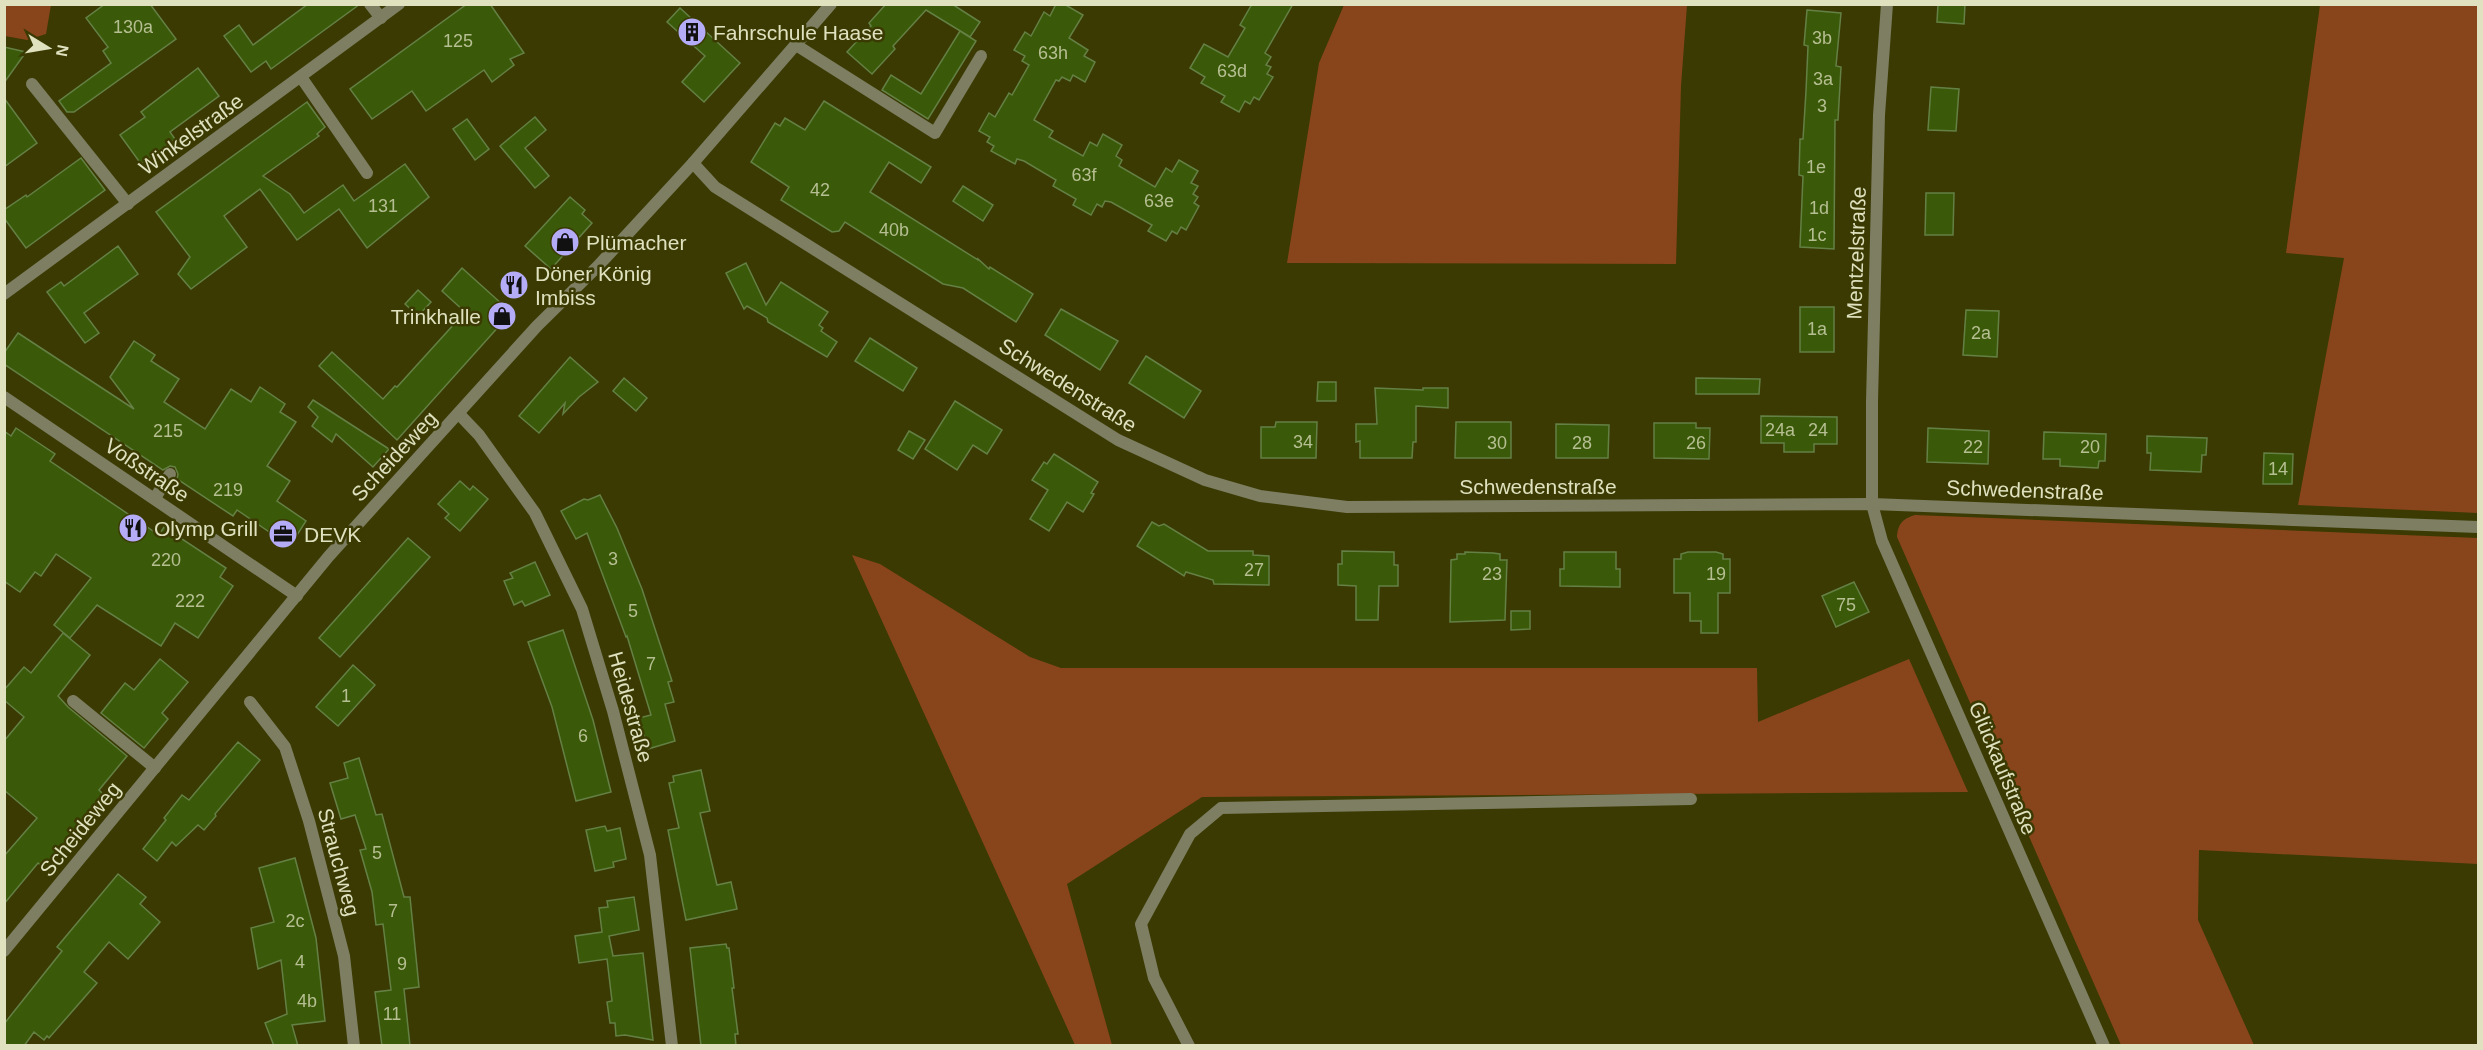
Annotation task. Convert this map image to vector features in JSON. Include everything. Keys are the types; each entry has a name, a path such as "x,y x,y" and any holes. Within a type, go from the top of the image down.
{"street":[{"path":"370,4 381,18"},
{"name":"Winkelstraße","path":"4,294 399,4"},
{"name":"Scheideweg","path":"4,951 329,556 537,326 613,250 693,163 831,4"},
{"name":"Mentzelstraße","path":"1872,504 1875,246 1879,115 1887,4"},
{"path":"796,45 935,133 981,56"},
{"path":"301,77 367,173"},
{"path":"32,84 128,204"},
{"name":"Schwedenstraße","path":"693,163 716,187 1118,441 1182,471 1235,489 1284,500 1347,507 1872,504 2478,527"},
{"name":"Voßstraße","path":"4,397 297,596"},
{"name":"Heidestraße","path":"459,414 479,435 535,513 582,609 613,711 650,855 672,1046"},
{"path":"155,498 170,474"},
{"name":"Glückaufstraße","path":"1872,504 1882,541 2104,1046"},
{"path":"73,701 155,768"},
{"name":"Strauchweg","path":"250,702 285,747 309,821 344,957 354,1046"},
{"path":"1189,1046 1154,978 1141,924 1190,834 1221,808 1691,799"}],"shaded area":[{"path":"5,4 51,5 46,34 27,40 5,36"},
{"path":"1344,5 1687,5 1681,86 1676,264 1287,263 1319,63"},
{"path":"2320,5 2478,5 2478,513 2298,505 2344,258 2286,253"},
{"path":"1915,515 2478,538 2478,864 2199,850 2198,920 2254,1045 2121,1045 1897,537 1902,523"},
{"path":"852,555 880,564 1030,657 1061,668 1757,668 1758,722 1909,659 1968,792 1202,797 1067,884 1112,1045 1075,1045"}],"building":[{"path":"105,4 150,4 176,39 74,112 67,112 59,101 111,63 103,51 108,47 86,18"},
{"path":"308,4 360,4 271,69 266,61 251,72 224,36 239,25 253,45"},
{"path":"467,4 490,4 524,53 510,59 514,65 492,82 484,70 426,111 412,91 372,119 350,89"},
{"path":"886,4 952,4 980,22 970,37 926,10 893,46 895,49 872,74 847,52 871,26 869,23"},
{"path":"1056,4 1064,4 1083,15 1069,38 1088,50 1084,56 1095,62 1085,82 1073,75 1070,81 1062,77 1059,81 1056,80 1034,120 1053,131 1049,137 1083,156 1090,142 1097,146 1103,134 1122,145 1116,156 1122,160 1119,166 1155,187 1166,168 1172,172 1179,160 1198,171 1191,183 1198,186 1193,194 1198,197 1194,203 1199,206 1186,230 1181,227 1177,234 1172,231 1166,241 1148,231 1152,225 1111,202 1105,201 1102,207 1097,204 1091,215 1073,205 1076,199 1053,186 1056,180 1024,161 1017,159 1015,164 991,151 994,146 987,142 990,137 979,131 989,113 995,117 1009,93 1012,95 1029,65 1022,61 1025,56 1014,50 1025,32 1031,36 1044,12 1050,16"},
{"path":"1252,4 1293,4 1265,53 1271,57 1266,65 1271,67 1267,74 1273,77 1259,100 1254,97 1250,104 1245,101 1239,112 1221,102 1225,96 1201,83 1205,77 1190,68 1204,44 1228,57 1245,28 1240,25"},
{"path":"1938,4 1965,4 1964,24 1937,22"},
{"path":"680,8 740,63 704,102 682,82 705,56 667,22"},
{"path":"1807,10 1841,13 1836,66 1841,67 1838,120 1835,120 1834,249 1800,247 1803,176 1799,175 1800,139 1803,139 1806,91 1808,46 1804,45"},
{"path":"960,31 976,41 928,119 882,90 891,75 921,94"},
{"path":"4,47 26,52 4,83"},
{"path":"198,68 219,96 170,132 175,139 141,164 120,135 145,117 141,112"},
{"path":"1931,87 1959,89 1956,131 1928,130"},
{"path":"4,98 37,143 4,167"},
{"path":"824,101 931,167 921,183 889,162 870,192 978,259 989,269 990,267 1033,294 1016,322 963,288 943,284 845,222 839,231 832,232 781,200 789,187 751,162 775,123 780,126 785,118 805,130"},
{"path":"307,102 325,127 317,134 319,136 263,176 290,194 304,213 343,185 354,201 405,164 429,197 367,248 339,209 297,240 260,189 224,216 247,247 191,289 178,274 190,257 156,212"},
{"path":"535,117 546,130 525,148 549,176 535,188 500,146"},
{"path":"467,119 489,149 475,160 453,129"},
{"path":"81,158 105,190 26,248 4,218 4,210 26,195 27,197"},
{"path":"963,186 993,205 983,221 953,201"},
{"path":"1926,193 1954,193 1953,235 1925,235"},
{"path":"570,197 585,210 582,214 592,223 551,269 525,246"},
{"path":"118,246 138,274 84,313 99,333 85,343 47,292 61,282 64,286"},
{"path":"746,263 766,305 781,282 828,312 819,325 823,328 821,331 837,342 827,357 768,322 767,318 747,306 744,309 726,273"},
{"path":"462,268 502,304 500,307 509,315 397,440 319,366 332,352 383,399 395,386 397,387 465,312 442,291"},
{"path":"418,290 431,302 418,316 405,304"},
{"path":"1800,307 1834,307 1834,352 1800,352"},
{"path":"1061,309 1118,341 1100,370 1045,335"},
{"path":"1966,310 1999,311 1997,357 1963,355"},
{"path":"18,333 134,409 110,377 134,341 155,355 151,361 179,379 164,402 205,429 231,389 251,402 260,387 285,404 280,412 296,422 267,466 290,481 277,501 306,521 290,546 237,510 233,516 177,479 178,474 175,467 170,466 163,470 4,364 4,353"},
{"path":"870,338 917,368 903,391 855,361"},
{"path":"1146,356 1201,391 1184,418 1129,383"},
{"path":"570,357 598,382 563,414 565,403 539,433 519,416"},
{"path":"624,378 647,398 636,411 613,391"},
{"path":"1696,378 1760,379 1759,394 1696,394"},
{"path":"1318,382 1336,382 1336,401 1317,401"},
{"path":"1375,388 1423,390 1423,388 1448,388 1448,408 1416,406 1416,442 1413,442 1412,458 1360,458 1360,441 1356,442 1356,424 1377,424"},
{"path":"313,400 389,449 373,467 336,434 332,442 312,426 318,417 308,407"},
{"path":"955,401 1002,430 987,454 973,445 957,470 925,449"},
{"path":"1761,416 1837,417 1837,444 1814,444 1814,452 1784,452 1784,443 1761,443"},
{"path":"1276,422 1317,422 1316,458 1261,458 1261,427 1275,427"},
{"path":"1456,422 1511,422 1511,458 1455,458"},
{"path":"1654,423 1696,423 1696,428 1710,428 1709,459 1654,458"},
{"path":"1556,424 1609,425 1608,458 1556,458"},
{"path":"16,428 55,454 50,461 159,535 164,527 226,568 220,577 233,586 198,638 175,623 161,646 97,605 70,638 54,625 91,578 56,554 41,576 35,572 20,592 4,581 4,431 11,436"},
{"path":"1928,428 1989,431 1988,464 1927,462"},
{"path":"909,431 925,440 913,459 898,450"},
{"path":"2044,432 2106,434 2105,461 2099,461 2098,468 2060,466 2060,459 2043,459"},
{"path":"2147,436 2207,438 2206,455 2202,455 2201,472 2150,470 2151,453 2147,453"},
{"path":"2264,453 2293,454 2292,484 2263,484"},
{"path":"1054,454 1098,482 1083,512 1067,502 1049,531 1030,519 1048,490 1032,480 1044,462 1047,464"},
{"path":"460,481 470,490 473,486 488,499 460,531 445,518 449,514 438,504"},
{"path":"600,495 617,528 642,589 672,681 668,682 674,702 665,704 675,741 648,749 639,718 651,715 627,636 587,533 576,539 561,511 584,499 588,500"},
{"path":"1152,522 1159,526 1164,524 1208,551 1253,551 1253,555 1269,556 1269,585 1214,584 1213,580 1186,572 1184,576 1137,546"},
{"path":"408,538 430,557 340,657 319,638"},
{"path":"1342,551 1394,552 1394,565 1398,565 1398,586 1379,586 1378,620 1356,620 1356,586 1338,585 1338,564 1342,564"},
{"path":"1465,552 1500,554 1500,560 1507,560 1505,620 1450,622 1451,560 1457,559 1457,554 1465,554"},
{"path":"1564,552 1616,552 1616,569 1620,569 1620,587 1560,586 1560,569 1564,569"},
{"path":"1716,552 1723,554 1723,559 1730,559 1730,593 1718,593 1718,633 1701,633 1701,621 1690,621 1690,593 1674,593 1674,559 1681,559 1681,554"},
{"path":"535,562 550,595 525,606 522,601 514,605 504,581 513,578 510,573"},
{"path":"1854,582 1869,612 1836,627 1822,596"},
{"path":"1511,611 1530,611 1530,629 1511,630"},
{"path":"563,630 593,720 611,792 576,801 552,707 528,642"},
{"path":"63,633 90,655 58,696 127,756 99,790 105,796 45,869 38,863 4,904 4,856 37,818 4,790 4,741 24,717 4,700 4,690 24,667 31,673"},
{"path":"160,659 188,682 162,713 168,719 144,748 101,713 125,683 134,690"},
{"path":"353,665 375,685 338,726 316,707"},
{"path":"238,742 260,760 204,830 198,825 176,846 172,842 157,861 143,849 166,820 164,818 182,795 189,800"},
{"path":"359,758 376,815 382,814 404,897 410,897 419,987 404,989 410,1046 382,1046 375,992 391,990 383,924 376,925 372,892 360,850 366,849 355,815 341,819 330,783 348,778 344,763"},
{"path":"701,770 710,811 700,813 717,885 731,882 737,909 686,920 668,830 679,828 669,783 674,782 673,776"},
{"path":"605,826 607,831 620,828 626,859 613,862 614,867 595,871 586,830"},
{"path":"295,858 316,938 325,1021 292,1025 298,1046 274,1046 265,1023 287,1014 281,960 258,969 251,928 274,922 259,868"},
{"path":"118,874 146,897 140,904 160,922 128,959 109,942 84,972 97,983 49,1038 47,1036 44,1040 34,1032 24,1046 4,1046 4,1024 62,951 57,947"},
{"path":"634,897 639,930 609,936 613,956 643,953 653,1040 625,1035 616,1036 615,1023 610,1023 607,1002 612,1001 607,959 579,963 575,936 602,932 599,908 608,907 607,901"},
{"path":"726,944 729,948 734,988 732,988 738,1034 735,1034 736,1046 701,1046 690,948"}],"place":[{"name":"Fahrschule Haase","path":"692,32"},
{"name":"Plümacher","path":"565,242"},
{"name":"Döner König Imbiss","path":"514,285"},
{"name":"Trinkhalle","path":"502,316"},
{"name":"Olymp Grill","path":"133,528"},
{"name":"DEVK","path":"283,534"}]}
